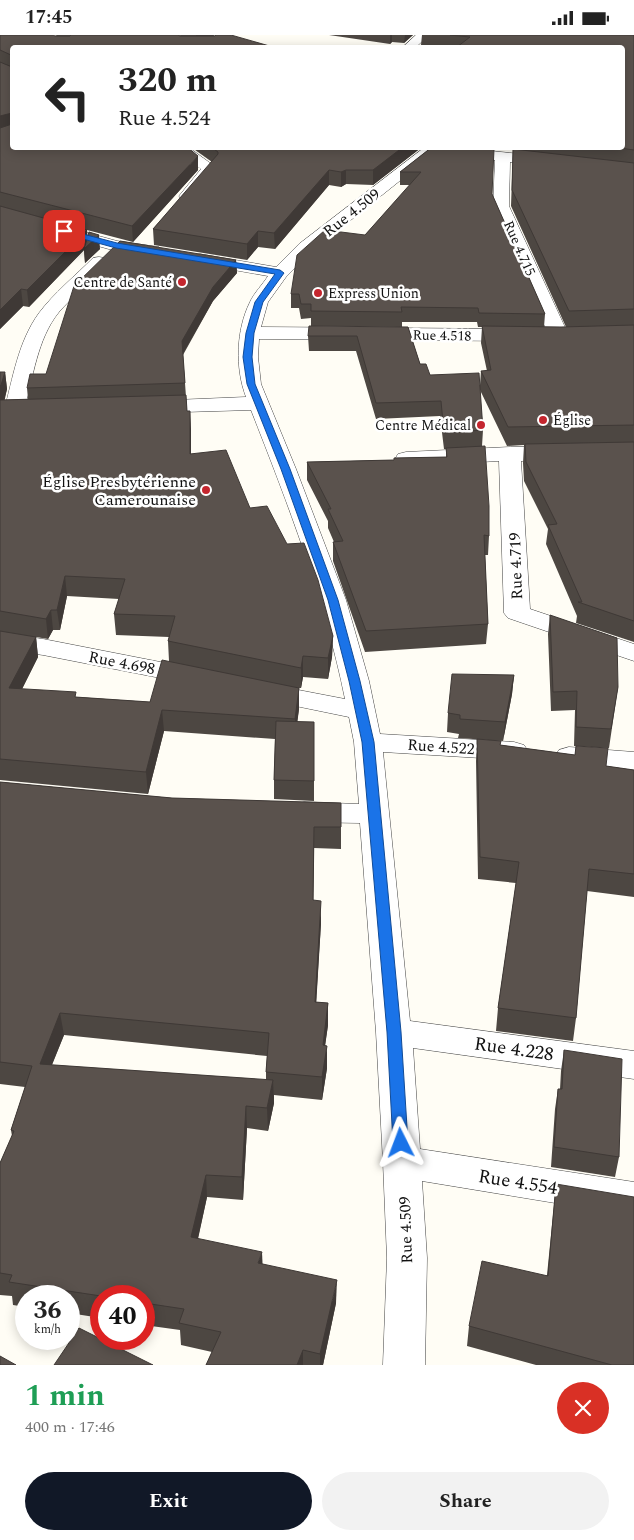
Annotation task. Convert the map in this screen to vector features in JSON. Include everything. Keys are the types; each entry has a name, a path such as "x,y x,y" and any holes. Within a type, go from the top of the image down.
{"street":[{"path":"416,45 424,35"},
{"path":"176,207 206,173 208,167 182,150"},
{"name":"Rue 4.509","path":"404,1365 406,1258 402,1162 394,1032 368,742 333,600 295,468 259,403 251,384 248,357 250,333 259,302 280,273 305,248 431,150"},
{"path":"451,150 564,164"},
{"name":"Rue 4.715","path":"503,156 501,206 568,335"},
{"path":"0,214 116,245 168,254"},
{"path":"140,249 152,235"},
{"path":"15,411 41,323 116,245"},
{"path":"186,257 280,273"},
{"name":"Rue 4.518","path":"250,333 568,335"},
{"path":"133,408 259,403"},
{"path":"390,461 510,454 634,452"},
{"name":"Rue 4.719","path":"510,454 517,613 634,653"},
{"name":"Rue 4.698","path":"0,641 52,648 361,711"},
{"name":"Rue 4.522","path":"368,742 634,761"},
{"path":"279,811 375,814"},
{"name":"Rue 4.228","path":"394,1032 634,1065"},
{"name":"Rue 4.554","path":"402,1162 634,1199"}],"building":[{"path":"0,35 231,35 266,45 10,45 10,55 0,50"},
{"path":"450,35 634,35 634,150 625,149 625,45 460,45 470,37"},
{"path":"0,62 10,66 10,114 0,116"},
{"path":"10,125 10,150 191,150 198,156 132,226 0,192 0,128"},
{"path":"215,150 399,150 373,170 346,170 341,172 329,170 274,233 258,231 247,244 153,229 218,152"},
{"path":"428,150 494,150 492,194 545,314 479,313 478,308 401,307 402,312 311,311 311,304 301,304 299,294 291,294 297,255 325,230 365,235 421,172 400,172"},
{"path":"513,150 634,163 634,309 569,311 512,190"},
{"path":"0,206 87,230 27,290 21,289 0,310"},
{"path":"89,232 99,235 84,249"},
{"path":"120,241 236,260 213,287 182,341 185,383 27,388 30,374 46,374 74,286"},
{"path":"634,325 634,425 508,427 481,371 491,370 482,326 561,327"},
{"path":"309,326 408,327 420,364 426,364 430,375 479,373 483,430 444,433 441,401 376,403 357,336 308,336"},
{"path":"0,372 5,372 0,386"},
{"path":"186,395 187,411 190,411 190,454 226,450 250,508 267,506 287,544 304,543 318,580 333,636 328,658 303,656 301,668 168,641 175,616 114,614 125,579 65,576 57,610 51,610 46,619 0,611 0,400"},
{"path":"634,442 634,621 578,602 582,602 548,525 557,524 526,462 525,444"},
{"path":"485,446 489,506 489,536 484,535 488,624 366,631 333,542 343,541 328,509 331,509 307,462 447,457 446,448"},
{"path":"550,615 617,638 618,687 611,729 576,727 577,691 553,692"},
{"path":"0,631 36,637 9,688 76,692 75,697 150,702 162,660 299,688 295,719 162,710 146,772 0,759"},
{"path":"452,674 514,675 505,722 460,719 460,715 448,713"},
{"path":"276,721 314,722 314,781 274,780"},
{"path":"477,739 501,741 500,745 575,755 576,746 608,748 606,766 634,770 634,874 589,869 576,1018 498,1008 519,862 480,857"},
{"path":"0,782 172,798 341,803 341,827 314,827 313,900 321,901 315,1002 328,1003 323,1045 327,1046 322,1077 266,1072 269,1033 60,1013 40,1064 273,1080 267,1108 246,1106 242,1177 206,1175 191,1237 262,1252 258,1263 337,1280 320,1354 303,1350 297,1365 206,1365 221,1332 179,1323 184,1309 155,1305 155,1285 90,1285 90,1294 80,1293 80,1285 29,1285 9,1282 12,1275 0,1273 0,1163 14,1131 11,1130 32,1066 0,1062"},
{"path":"564,1050 622,1059 619,1157 554,1147 558,1089 562,1089"},
{"path":"556,1184 634,1197 634,1365 612,1365 469,1326 482,1261 548,1276"},
{"path":"80,1328 90,1334 90,1350 123,1350 153,1365 54,1365 64,1350 80,1350"},
{"path":"0,1356 16,1365 0,1365"}],"place":[{"name":"Centre de Santé","path":"182,282"},
{"name":"Express Union","path":"318,293"},
{"name":"Église","path":"543,420"},
{"name":"Centre Médical","path":"481,425"},
{"name":"Église Presbytérienne Camerounaise","path":"206,490"}],"route":[{"path":"64,231 116,245 280,273 259,302 250,333 248,357 251,384 285,469 333,600 355,681 368,742 394,1032 401,1143"}]}
